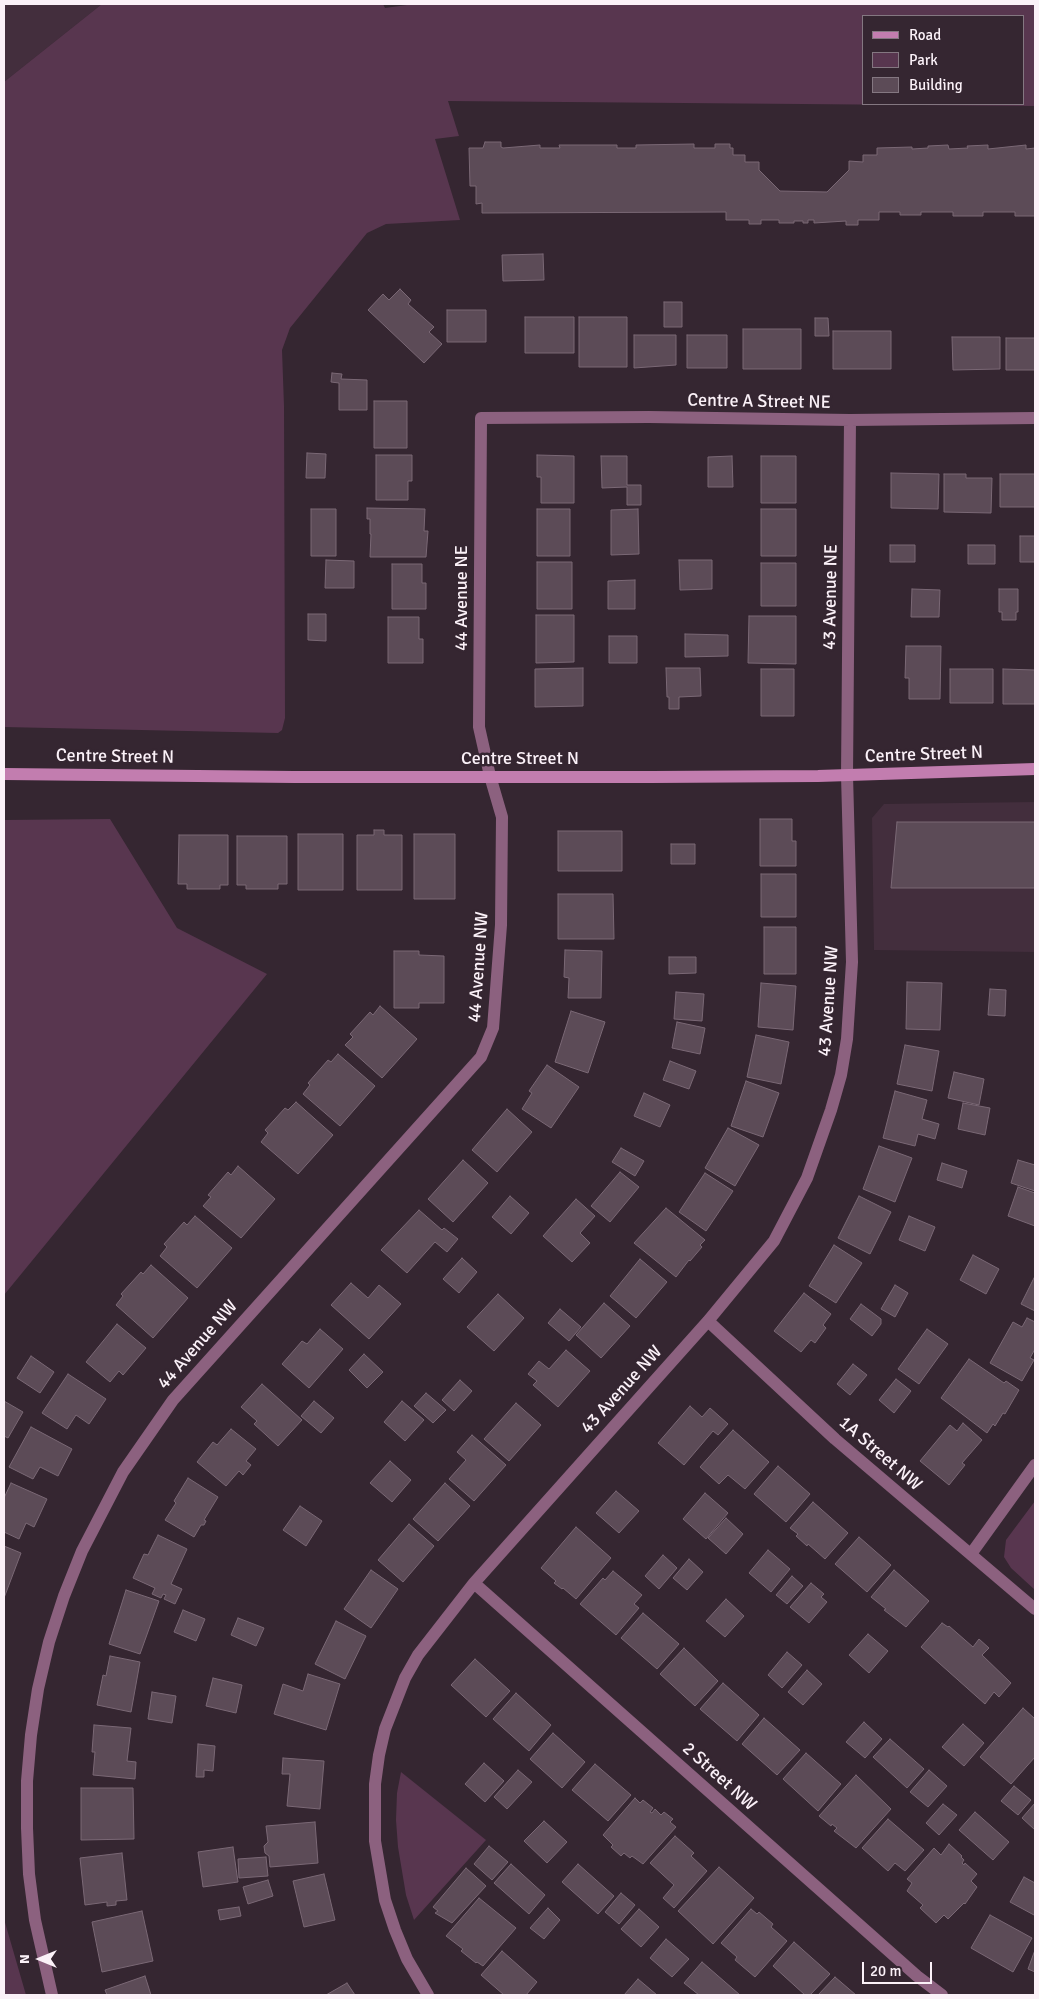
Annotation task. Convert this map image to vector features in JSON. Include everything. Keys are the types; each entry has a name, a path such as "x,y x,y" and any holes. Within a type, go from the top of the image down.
{"main road":[{"name":"Centre Street N","path":"4,774 294,777 672,777 847,775 1035,769"}],"street":[{"name":"Centre A Street NE","path":"481,418 649,417 850,420 1035,418"},
{"name":"44 Avenue NE","path":"481,418 479,727 490,776"},
{"name":"43 Avenue NE","path":"847,775 850,420"},
{"name":"43 Avenue NW","path":"428,1995 407,1959 395,1930 385,1900 375,1841 375,1784 385,1729 405,1678 418,1655 474,1583 708,1321 774,1241 807,1178 820,1145 841,1075 848,1039 852,962 847,775"},
{"name":"44 Avenue NW","path":"52,1995 35,1920 29,1874 26,1828 27,1782 31,1735 38,1689 64,1596 82,1551 118,1480 147,1435 173,1400 265,1295 481,1057 494,1028 501,925 502,817 490,776"},
{"name":"1A Street NW","path":"708,1321 835,1439 1035,1609"},
{"path":"971,1554 1035,1465"},
{"name":"2 Street NW","path":"474,1583 917,1976 942,1995"}],"shaded area":[{"path":"4,4 102,4 4,82"},
{"path":"1035,802 1035,952 874,950 872,818 884,804"}],"green space":[{"path":"102,4 383,4 385,8 414,4 1035,4 1035,106 918,105 1024,105 1024,15 862,15 862,105 448,101 459,136 435,139 460,220 386,224 367,233 290,328 282,350 284,406 285,718 282,730 278,733 4,727 4,82"},
{"path":"110,819 177,928 267,974 4,1295 4,820"},
{"path":"1035,1501 1035,1590 1011,1568 1004,1557 1006,1540"},
{"path":"401,1772 486,1840 414,1920 406,1895 398,1847 397,1793"},
{"path":"4,1919 26,1995 4,1995"}],"building":[{"path":"485,142 501,142 501,147 503,148 540,145 540,148 560,148 559,145 617,145 617,148 636,148 636,145 694,144 694,148 715,148 715,144 730,144 730,148 733,148 733,155 745,155 745,162 759,162 759,170 780,191 827,192 849,170 849,161 863,162 863,155 877,155 877,148 912,147 912,149 948,145 949,149 988,145 988,149 1026,145 1026,149 1035,148 1035,216 1015,216 1015,212 983,212 983,216 953,216 953,212 921,212 921,215 900,215 900,212 879,212 879,220 858,220 858,225 846,225 846,221 814,223 814,220 808,220 808,223 794,221 794,223 779,223 779,220 761,220 761,224 749,224 749,220 726,220 726,212 482,213 482,203 476,204 476,186 470,186 469,148 483,148"},
{"path":"543,254 544,280 503,281 502,255"},
{"path":"400,289 411,300 408,304 434,327 429,332 442,344 424,363 368,310 383,294 389,300"},
{"path":"664,302 682,302 682,327 664,327"},
{"path":"447,310 486,310 486,342 447,342"},
{"path":"525,317 574,317 574,353 525,353"},
{"path":"579,317 627,317 627,367 579,367"},
{"path":"815,318 828,318 829,336 815,336"},
{"path":"743,329 801,329 801,369 743,369"},
{"path":"833,331 891,331 891,369 833,369"},
{"path":"634,335 676,335 676,365 634,368"},
{"path":"687,335 727,335 727,368 687,368"},
{"path":"952,337 1000,337 1000,369 953,370"},
{"path":"1006,338 1035,338 1035,370 1006,370"},
{"path":"332,373 342,374 341,379 367,380 367,410 339,410 339,383 331,382"},
{"path":"374,401 407,401 407,448 374,448"},
{"path":"307,453 326,454 325,478 306,478"},
{"path":"376,455 412,455 412,481 408,481 408,500 376,500"},
{"path":"537,455 574,456 574,503 541,503 541,477 537,477"},
{"path":"601,456 627,456 627,485 641,485 641,505 627,505 627,487 602,488"},
{"path":"732,456 733,487 708,487 708,457"},
{"path":"761,456 796,456 796,503 761,503"},
{"path":"891,473 939,474 938,509 891,508"},
{"path":"944,474 966,474 966,478 992,478 991,513 944,512"},
{"path":"1000,474 1035,474 1035,507 1000,507"},
{"path":"367,508 425,509 424,531 428,531 426,557 370,557 371,534 370,519 367,519"},
{"path":"311,509 336,509 336,556 311,556"},
{"path":"537,509 570,509 570,556 537,556"},
{"path":"638,509 639,554 611,555 611,510"},
{"path":"761,509 796,509 796,556 761,556"},
{"path":"1020,536 1035,536 1035,562 1020,562"},
{"path":"890,545 915,545 915,562 890,562"},
{"path":"968,545 995,545 995,564 968,564"},
{"path":"326,560 354,561 354,588 325,588"},
{"path":"679,560 712,560 712,589 680,590"},
{"path":"537,562 572,562 572,609 537,609"},
{"path":"761,563 796,563 796,606 761,606"},
{"path":"392,564 422,564 422,583 426,583 426,609 392,609"},
{"path":"635,580 635,609 608,609 608,581"},
{"path":"912,589 940,590 939,617 911,617"},
{"path":"999,589 1018,589 1016,620 1002,620 1002,612 999,612"},
{"path":"308,614 326,614 326,641 308,640"},
{"path":"536,615 574,615 574,662 536,663"},
{"path":"749,616 796,616 796,664 748,663"},
{"path":"388,617 419,617 419,639 423,639 423,663 388,663"},
{"path":"685,634 728,635 728,656 685,657"},
{"path":"609,636 637,636 637,663 609,663"},
{"path":"906,646 941,646 940,699 909,699 909,678 905,678"},
{"path":"583,668 583,706 535,707 535,669"},
{"path":"666,668 700,668 701,696 679,697 679,709 669,709"},
{"path":"761,669 794,669 794,716 761,716"},
{"path":"950,669 993,669 993,703 950,703"},
{"path":"1003,669 1035,670 1035,704 1003,704"},
{"path":"760,819 792,819 792,841 796,841 796,866 760,866"},
{"path":"897,822 1035,822 1035,888 891,888"},
{"path":"374,830 384,830 384,835 402,835 402,890 357,890 357,835 374,835"},
{"path":"558,831 622,831 622,871 558,871"},
{"path":"298,834 343,834 343,890 298,890"},
{"path":"414,834 455,834 455,899 414,899"},
{"path":"179,835 228,835 228,885 220,885 220,889 187,889 187,884 178,884"},
{"path":"237,836 287,836 287,884 278,884 278,889 246,889 246,885 237,885"},
{"path":"671,844 695,844 695,864 671,864"},
{"path":"761,874 796,874 796,917 761,917"},
{"path":"558,894 613,894 614,939 558,939"},
{"path":"764,927 796,927 796,974 764,974"},
{"path":"565,950 602,951 601,998 568,998 569,978 564,977"},
{"path":"394,951 419,951 419,955 444,956 444,1003 419,1003 419,1008 394,1008"},
{"path":"669,957 696,957 696,973 669,974"},
{"path":"907,982 942,983 940,1030 906,1029"},
{"path":"761,983 796,986 793,1030 758,1027"},
{"path":"990,989 1006,990 1005,1016 988,1015"},
{"path":"676,992 704,994 702,1021 674,1019"},
{"path":"380,1006 417,1039 382,1078 345,1045 353,1037 350,1034 370,1012 373,1015"},
{"path":"571,1011 605,1022 588,1073 555,1062"},
{"path":"677,1022 705,1028 700,1054 672,1048"},
{"path":"756,1035 789,1042 781,1084 747,1077"},
{"path":"905,1045 939,1051 932,1091 897,1084"},
{"path":"338,1054 375,1086 340,1126 303,1094 310,1085 308,1083 328,1060 331,1062"},
{"path":"670,1061 696,1071 689,1089 663,1080"},
{"path":"547,1065 579,1087 551,1128 522,1109 532,1093 529,1091"},
{"path":"954,1072 984,1079 979,1105 948,1098"},
{"path":"746,1081 779,1093 763,1137 731,1126"},
{"path":"895,1091 927,1100 922,1119 939,1124 935,1139 918,1134 915,1146 883,1138"},
{"path":"644,1093 670,1105 660,1127 634,1116"},
{"path":"296,1102 333,1135 298,1174 261,1142 268,1133 265,1130 285,1108 288,1110"},
{"path":"963,1103 990,1108 985,1135 958,1129"},
{"path":"507,1109 532,1132 497,1172 472,1150"},
{"path":"728,1128 759,1145 735,1186 705,1168"},
{"path":"879,1146 912,1158 895,1202 863,1189"},
{"path":"621,1148 644,1161 635,1176 612,1162"},
{"path":"463,1160 488,1183 453,1222 428,1199"},
{"path":"1018,1160 1035,1165 1035,1191 1011,1183"},
{"path":"942,1163 967,1171 962,1188 937,1180"},
{"path":"238,1166 275,1199 241,1238 203,1206 211,1197 208,1195 228,1172 231,1175"},
{"path":"620,1172 639,1187 610,1222 591,1206"},
{"path":"705,1173 733,1191 706,1231 679,1212"},
{"path":"1018,1187 1035,1193 1035,1226 1008,1216"},
{"path":"510,1196 529,1213 511,1234 492,1217"},
{"path":"859,1196 891,1212 870,1254 838,1238"},
{"path":"576,1199 595,1216 580,1233 590,1243 572,1262 543,1236"},
{"path":"666,1208 705,1240 700,1245 702,1247 676,1277 634,1243"},
{"path":"419,1210 442,1230 444,1228 458,1239 447,1252 435,1242 407,1273 381,1250"},
{"path":"195,1216 232,1248 197,1288 160,1256 167,1247 164,1244 184,1222 187,1225"},
{"path":"909,1216 935,1227 925,1251 899,1240"},
{"path":"834,1245 862,1263 836,1303 809,1286"},
{"path":"973,1255 999,1269 986,1294 960,1280"},
{"path":"462,1258 477,1272 459,1293 443,1279"},
{"path":"640,1259 667,1282 636,1318 610,1296"},
{"path":"151,1265 188,1298 153,1338 116,1305 123,1296 121,1294 141,1272 143,1274"},
{"path":"1035,1276 1035,1311 1021,1304"},
{"path":"351,1283 368,1298 379,1285 401,1304 369,1339 331,1305"},
{"path":"895,1285 908,1293 895,1317 881,1309"},
{"path":"804,1293 831,1314 823,1325 826,1328 815,1343 811,1340 801,1352 774,1331"},
{"path":"498,1294 524,1318 494,1351 467,1327"},
{"path":"604,1303 630,1326 601,1358 576,1335"},
{"path":"861,1304 881,1319 881,1324 872,1336 850,1319"},
{"path":"560,1309 581,1327 569,1341 548,1323"},
{"path":"1027,1318 1035,1322 1035,1349 1030,1358 1034,1360 1022,1381 990,1363 1013,1322 1022,1327"},
{"path":"117,1324 146,1348 123,1375 119,1371 110,1382 86,1362"},
{"path":"320,1329 343,1349 309,1388 282,1364 302,1341 307,1344"},
{"path":"927,1329 948,1344 919,1384 898,1369"},
{"path":"566,1350 590,1371 558,1407 533,1385 537,1381 528,1374 539,1361 549,1369"},
{"path":"364,1354 383,1372 367,1388 349,1370"},
{"path":"31,1356 54,1372 40,1393 17,1378"},
{"path":"969,1359 1004,1383 1006,1381 1019,1390 1005,1414 1003,1413 995,1426 993,1424 987,1433 941,1398"},
{"path":"853,1364 867,1375 850,1395 837,1384"},
{"path":"68,1374 106,1399 89,1424 76,1415 67,1429 42,1413"},
{"path":"896,1379 911,1391 894,1413 879,1400"},
{"path":"460,1380 472,1391 454,1411 442,1400"},
{"path":"262,1384 302,1420 278,1446 254,1424 257,1421 241,1407"},
{"path":"426,1393 446,1410 433,1423 414,1406"},
{"path":"4,1401 23,1412 8,1438 4,1436"},
{"path":"314,1401 334,1418 321,1433 301,1416"},
{"path":"402,1401 424,1420 405,1441 384,1422"},
{"path":"516,1403 541,1425 509,1461 484,1439"},
{"path":"690,1406 702,1417 710,1408 728,1424 718,1435 713,1431 684,1465 658,1443"},
{"path":"963,1423 982,1440 962,1463 965,1465 949,1485 920,1461 950,1425 957,1431"},
{"path":"31,1427 72,1449 58,1476 40,1467 33,1479 9,1467"},
{"path":"231,1429 256,1449 246,1461 251,1465 243,1475 239,1471 226,1486 197,1462 213,1442 217,1445"},
{"path":"733,1430 769,1462 745,1489 728,1475 719,1484 700,1467"},
{"path":"472,1435 506,1465 474,1501 449,1479 466,1460 457,1452"},
{"path":"390,1461 411,1480 392,1502 370,1483"},
{"path":"778,1466 810,1494 786,1522 754,1494"},
{"path":"188,1478 218,1497 204,1520 206,1521 204,1525 201,1525 194,1537 165,1520"},
{"path":"11,1483 47,1499 34,1527 26,1523 19,1539 4,1532 4,1498"},
{"path":"445,1483 470,1506 438,1541 413,1519"},
{"path":"616,1491 639,1511 619,1533 596,1513"},
{"path":"705,1493 728,1513 706,1539 683,1519"},
{"path":"813,1502 848,1533 825,1559 808,1544 807,1546 796,1536 798,1534 790,1528"},
{"path":"300,1506 322,1521 306,1546 283,1530"},
{"path":"726,1518 743,1534 726,1554 708,1538"},
{"path":"409,1524 434,1546 403,1582 378,1560"},
{"path":"576,1527 611,1558 576,1599 554,1583 556,1581 541,1568"},
{"path":"158,1535 187,1549 171,1584 182,1589 175,1604 164,1599 166,1595 163,1594 161,1598 152,1594 155,1588 133,1578 144,1554 148,1555"},
{"path":"859,1537 891,1565 867,1592 835,1564"},
{"path":"4,1546 21,1553 4,1598"},
{"path":"768,1550 790,1569 771,1592 749,1573"},
{"path":"663,1555 677,1568 659,1589 645,1576"},
{"path":"689,1559 703,1572 687,1590 673,1578"},
{"path":"371,1570 398,1589 371,1628 344,1609"},
{"path":"894,1570 929,1601 906,1627 871,1597"},
{"path":"613,1571 642,1595 634,1604 639,1608 616,1635 580,1604 603,1578 605,1580"},
{"path":"792,1576 803,1586 787,1604 776,1595"},
{"path":"811,1583 824,1594 821,1597 827,1602 809,1623 790,1607"},
{"path":"126,1590 159,1601 140,1654 109,1644"},
{"path":"726,1599 744,1616 725,1637 706,1621"},
{"path":"183,1610 205,1619 196,1641 174,1632"},
{"path":"643,1613 679,1644 657,1669 621,1638"},
{"path":"238,1618 264,1628 256,1646 231,1635"},
{"path":"336,1621 366,1636 345,1679 315,1664"},
{"path":"942,1623 949,1626 973,1647 979,1639 989,1648 982,1655 1011,1683 999,1697 994,1692 985,1704 921,1647"},
{"path":"868,1634 888,1651 869,1673 849,1655"},
{"path":"684,1648 718,1681 695,1706 660,1674"},
{"path":"787,1652 802,1665 782,1688 768,1675"},
{"path":"110,1656 140,1662 131,1712 97,1705 103,1675 106,1676"},
{"path":"475,1659 510,1691 486,1717 451,1685"},
{"path":"807,1670 822,1684 803,1705 788,1692"},
{"path":"308,1674 340,1684 326,1730 274,1714 283,1684 303,1691"},
{"path":"213,1678 242,1685 236,1713 206,1706"},
{"path":"723,1683 759,1715 737,1741 700,1709"},
{"path":"152,1692 176,1696 172,1723 148,1719"},
{"path":"516,1693 551,1725 529,1751 493,1719"},
{"path":"1023,1708 1035,1719 1035,1757 1011,1784 980,1757"},
{"path":"764,1718 800,1750 777,1775 742,1744"},
{"path":"864,1722 882,1739 865,1758 846,1742"},
{"path":"963,1724 984,1743 964,1766 942,1747"},
{"path":"94,1725 131,1728 127,1761 136,1762 135,1779 93,1775 95,1752 92,1752"},
{"path":"553,1733 585,1762 562,1788 530,1759"},
{"path":"890,1739 924,1769 907,1788 873,1757"},
{"path":"198,1744 215,1746 213,1771 204,1770 204,1777 196,1777"},
{"path":"806,1753 841,1784 818,1811 783,1779"},
{"path":"283,1758 324,1761 320,1809 287,1806 290,1774 282,1774"},
{"path":"484,1763 504,1781 485,1802 465,1784"},
{"path":"595,1764 631,1795 608,1821 572,1790"},
{"path":"518,1770 532,1782 507,1809 494,1797"},
{"path":"929,1770 947,1786 928,1807 910,1792"},
{"path":"856,1775 891,1809 856,1848 834,1831 837,1828 832,1824 831,1826 819,1816"},
{"path":"1014,1786 1031,1800 1018,1815 1001,1801"},
{"path":"81,1788 133,1788 134,1839 81,1840"},
{"path":"635,1798 640,1803 643,1800 653,1808 650,1812 652,1813 655,1809 661,1815 664,1812 673,1819 670,1822 676,1827 643,1864 624,1853 621,1856 611,1847 613,1845 603,1835"},
{"path":"1035,1803 1035,1830 1022,1818"},
{"path":"943,1804 957,1815 939,1835 926,1823"},
{"path":"975,1812 1009,1842 993,1860 959,1830"},
{"path":"888,1819 924,1850 905,1871 895,1863 888,1871 862,1848"},
{"path":"544,1821 567,1842 547,1863 524,1841"},
{"path":"315,1822 318,1863 270,1867 269,1856 265,1853 264,1846 268,1842 266,1826"},
{"path":"675,1836 694,1853 691,1856 707,1871 674,1908 663,1898 674,1885 650,1863"},
{"path":"949,1844 962,1856 964,1860 962,1863 964,1865 965,1863 977,1874 971,1881 977,1887 965,1904 948,1919 944,1915 936,1923 920,1908 923,1905 907,1891 912,1883 907,1879 934,1848 941,1855"},
{"path":"489,1846 508,1862 492,1880 474,1864"},
{"path":"233,1847 238,1882 203,1887 198,1852"},
{"path":"122,1853 127,1900 116,1901 116,1905 107,1906 107,1902 85,1905 80,1858"},
{"path":"266,1857 268,1876 239,1878 238,1859"},
{"path":"511,1864 545,1895 529,1914 494,1883"},
{"path":"578,1864 614,1896 598,1914 562,1882"},
{"path":"719,1867 754,1898 713,1944 678,1911"},
{"path":"466,1868 486,1886 452,1923 435,1913 438,1911 433,1907"},
{"path":"324,1874 335,1920 304,1927 293,1881"},
{"path":"1024,1877 1035,1883 1034,1915 1010,1902"},
{"path":"268,1880 273,1896 248,1904 243,1887"},
{"path":"621,1893 635,1905 619,1924 605,1912"},
{"path":"479,1898 516,1928 483,1966 461,1951 463,1949 446,1936"},
{"path":"239,1907 241,1916 220,1920 218,1910"},
{"path":"548,1908 560,1920 544,1939 530,1928"},
{"path":"639,1909 659,1927 641,1947 621,1929"},
{"path":"751,1909 757,1914 759,1912 773,1924 771,1927 787,1941 755,1977 735,1960 737,1957 721,1943"},
{"path":"142,1911 153,1961 102,1972 92,1922"},
{"path":"990,1915 1032,1938 1013,1972 971,1948"},
{"path":"666,1939 689,1959 672,1977 650,1958"},
{"path":"794,1942 830,1974 810,1995 805,1995 773,1966"},
{"path":"1035,1950 1035,1972 1028,1969"},
{"path":"502,1951 537,1982 526,1995 504,1995 481,1975"},
{"path":"702,1962 740,1995 699,1995 684,1983"},
{"path":"145,1976 151,1995 107,1995 105,1990"},
{"path":"835,1977 856,1995 818,1995"},
{"path":"638,1979 657,1995 624,1995"},
{"path":"347,1983 355,1995 326,1995"}]}
